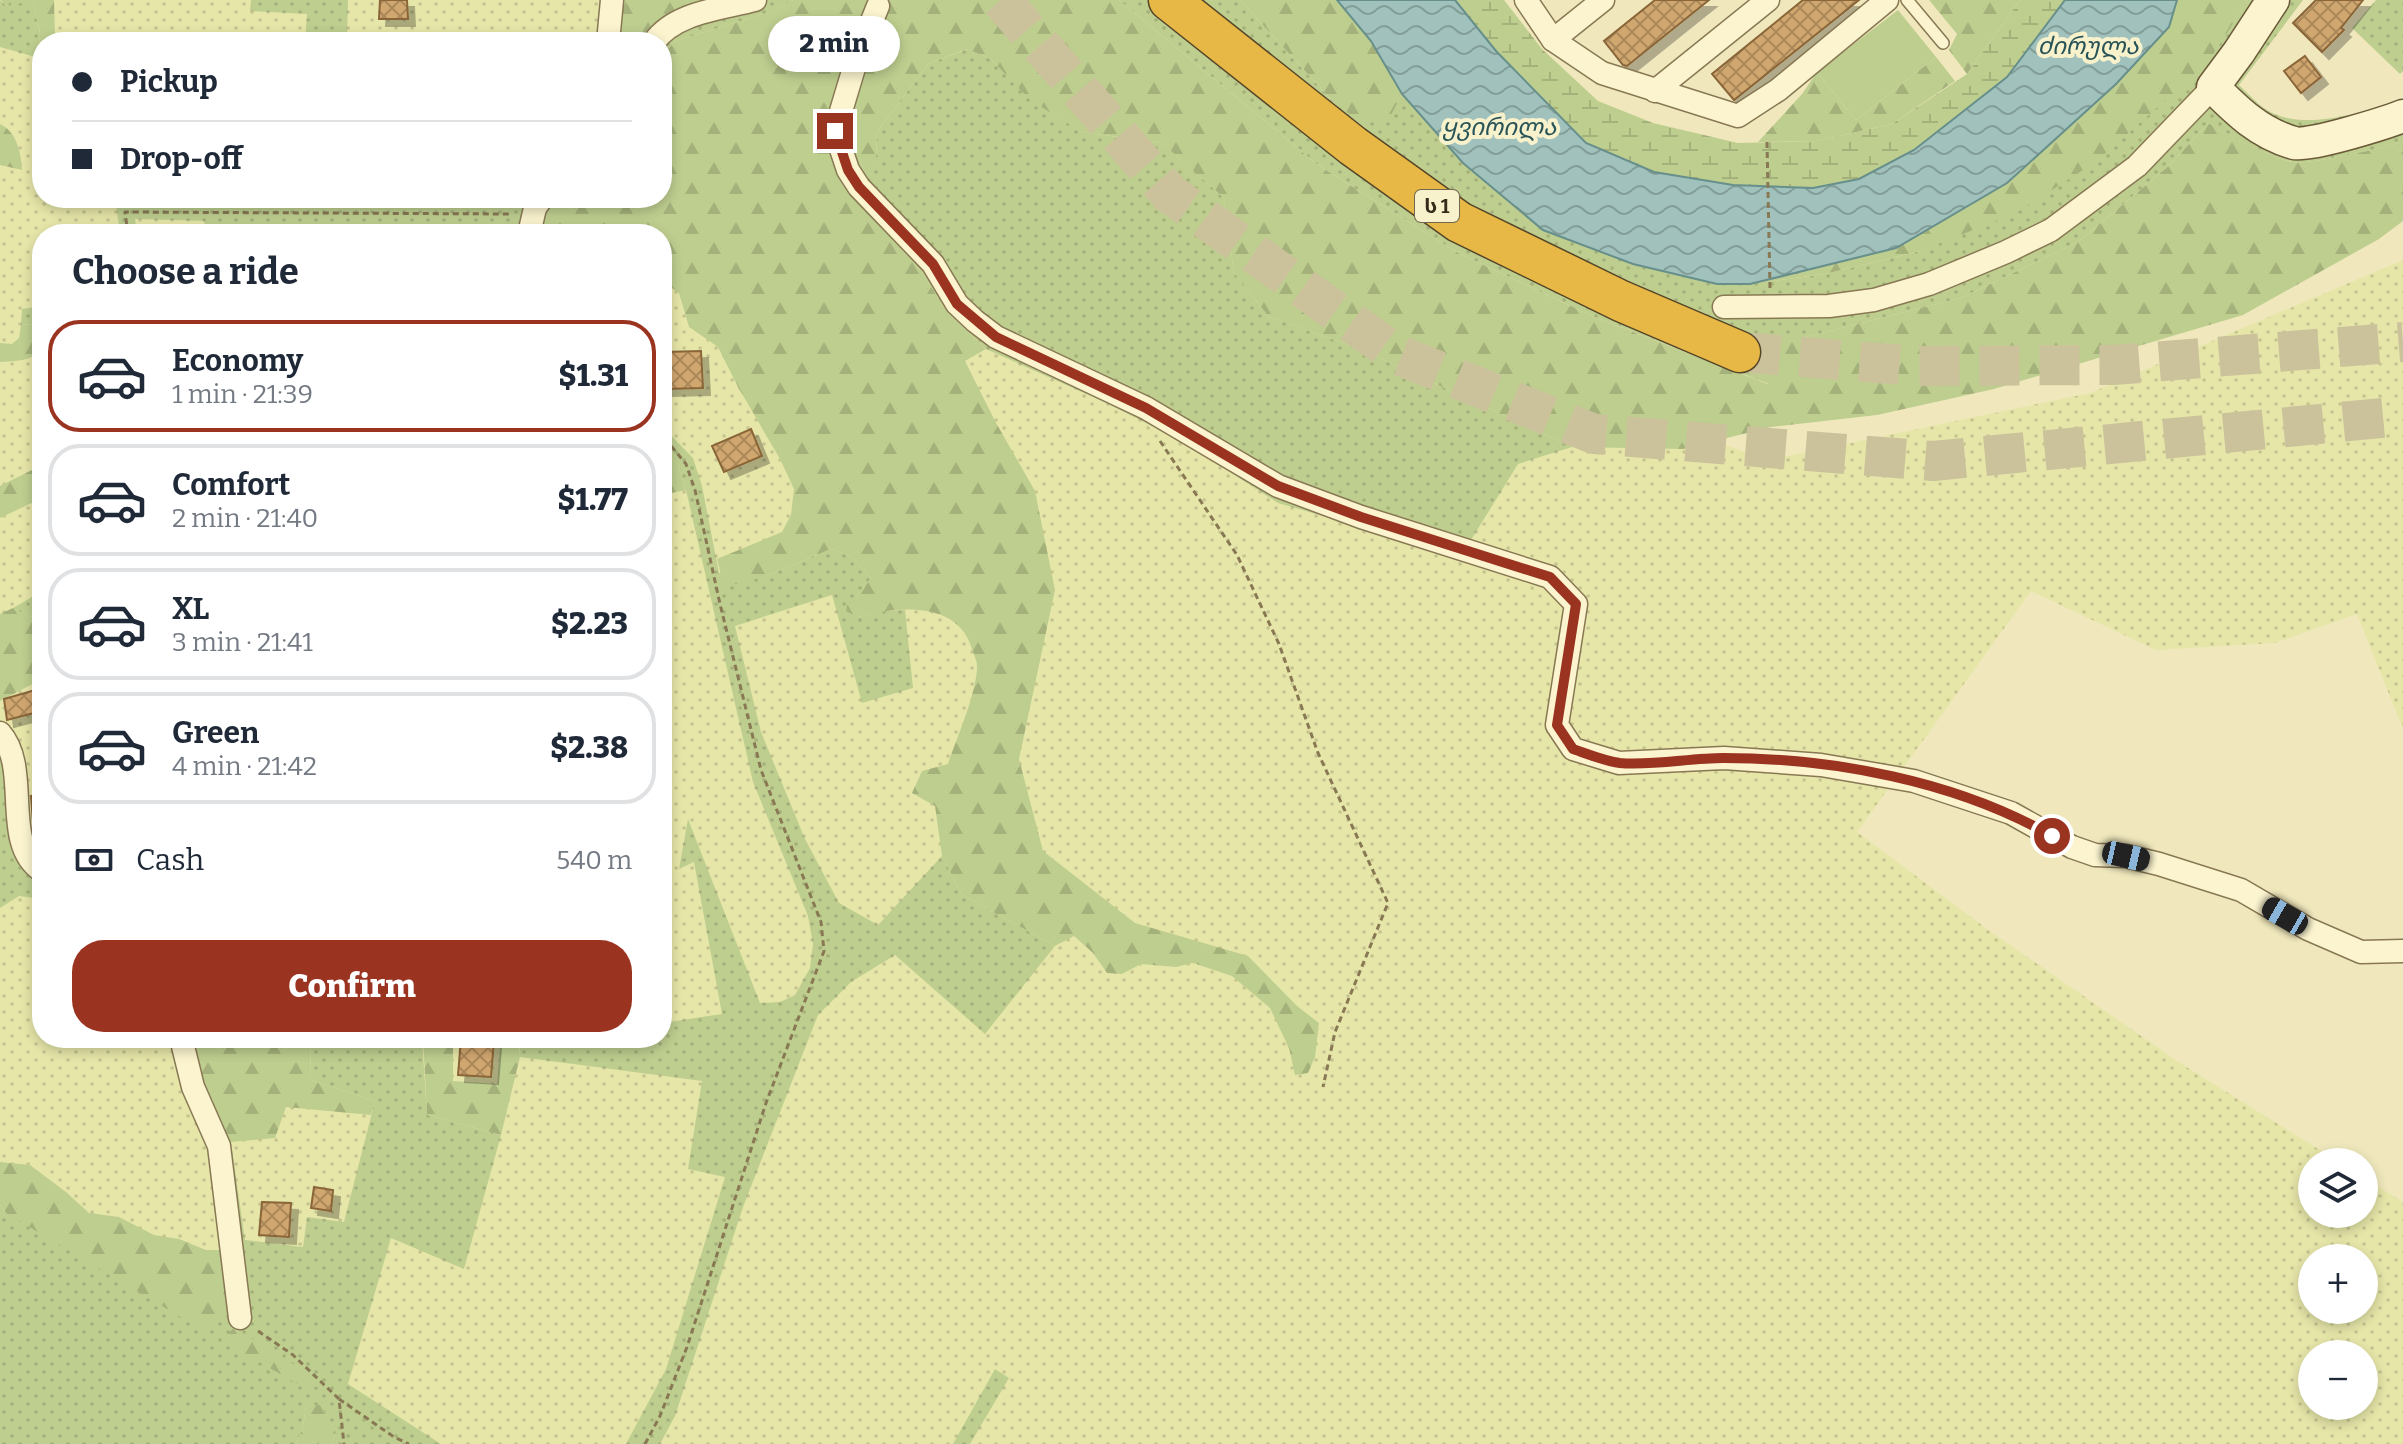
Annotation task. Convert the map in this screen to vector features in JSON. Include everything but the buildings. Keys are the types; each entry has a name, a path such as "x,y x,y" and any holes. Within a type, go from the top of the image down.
{"highway":[{"name":"ს 1","path":"1169,0 1353,146 1459,222 1621,301 1740,352"}],"street":[{"path":"609,32 612,0"},
{"path":"661,32 683,19 755,0"},
{"path":"1526,0 1553,40 1602,73 1738,116 1778,90 1887,0"},
{"path":"1553,40 1603,0"},
{"path":"1655,91 1768,0"},
{"path":"1724,307 1829,306 1874,300 1929,284 2051,230 2137,166 2213,87 2273,0"},
{"path":"878,6 857,58 835,131 848,170 859,187 933,264 957,304 996,337 1146,408 1278,486 1361,517 1550,577 1576,604 1557,725 1573,749 1619,763 1724,758 1821,765 1914,781 2011,813 2072,847 2095,855 2126,856 2241,890 2308,929 2361,952 2403,951"},
{"path":"2213,87 2247,121 2297,144 2380,125 2403,116"},
{"path":"0,733 14,770 22,850 32,864"},
{"path":"183,1048 193,1087 219,1146 232,1231 240,1318"}],"lane":[{"path":"1907,0 1943,43"}],"path":[{"path":"1767,142 1771,308"},
{"path":"127,224 125,212 524,224"},
{"path":"1146,408 1162,445 1237,555 1279,644 1318,753 1388,903 1335,1032 1323,1087"},
{"path":"645,1444 660,1416 687,1347 766,1103 824,951 821,922 761,770 695,490 686,464 672,447"},
{"path":"240,1318 293,1355 339,1399 409,1444"},
{"path":"339,1399 344,1444"}],"green space":[{"path":"0,0 1059,0 1536,381 1769,460 2090,393 2403,260 2403,729 2357,614 2275,643 2156,650 2031,591 1857,832 1987,929 2180,1063 2317,1148 2298,1148 2298,1228 2378,1228 2378,1187 2403,1202 2403,1444 0,1444"},
{"path":"0,0 6,6 32,0 40,32 32,32 32,56 0,47"},
{"path":"1,0 54,0 55,32 40,32 32,1 6,6"},
{"path":"251,0 348,0 347,32 306,32 307,14 250,11"},
{"path":"605,0 666,17 717,0 793,0 773,11 672,44 672,32 602,32"},
{"path":"619,0 717,0 666,17 649,32 620,32 616,27"},
{"path":"793,0 869,0 830,107 828,152 851,195 920,270 948,313 986,349 965,361 1035,491 1055,590 1019,759 1043,851 1135,923 1248,956 1297,1006 1319,1023 1315,1057 1308,1073 1295,1075 1289,1048 1270,1008 1232,976 1193,963 1176,967 1141,964 1122,974 1107,973 1093,953 1074,936 1055,946 962,895 942,856 935,806 912,793 922,771 948,764 969,704 977,666 963,631 939,614 923,610 906,609 858,617 846,611 848,601 856,597 871,578 852,557 831,549 764,577 724,587 717,559 782,532 791,515 794,489 718,347 689,327 679,293 672,288 672,224 540,224 546,208 672,208 672,44 773,11"},
{"path":"869,0 890,0 848,126 866,177 876,161 877,132 928,64 968,49 991,59 1031,100 1082,132 1162,143 1224,198 1234,273 1269,317 1360,349 1572,447 1518,464 1461,556 1278,503 1182,441 986,349 948,313 920,270 851,195 828,152 830,107"},
{"path":"890,0 1119,0 1318,165 1458,253 1594,317 1768,384 1782,338 1802,338 1961,298 2078,242 2171,164 2208,123 2261,151 2293,162 2348,155 2403,141 2403,221 2379,239 2243,315 1994,389 1877,415 1771,427 1683,449 1572,447 1360,349 1269,317 1234,273 1224,198 1162,143 1082,132 1030,100 991,59 967,49 928,64 877,132 876,162 866,177 848,126"},
{"path":"1119,0 1240,0 1337,106 1389,117 1402,94 1463,163 1750,284 1825,274 1920,251 2206,64 2248,0 2303,0 2239,85 2256,102 2282,117 2316,120 2353,114 2403,99 2403,141 2348,155 2293,162 2261,151 2208,123 2171,164 2078,242 1961,298 1802,338 1782,338 1769,384 1594,317 1458,253 1318,165"},
{"path":"1240,0 1337,0 1371,41 1402,94 1390,117 1366,124 1337,106"},
{"path":"1455,0 1504,0 1542,49 1598,101 1653,123 1738,143 1817,141 1892,124 1967,74 2020,0 2065,0 2007,77 1914,150 1859,179 1813,188 1733,185 1654,172 1585,143 1496,51"},
{"path":"1929,0 2020,0 1967,74 1949,50 1957,34"},
{"path":"2177,0 2248,0 2207,64 2094,163 2016,213 1920,251 1825,274 1750,284 1896,248 2007,183 2116,84 2169,27"},
{"path":"2376,0 2403,0 2403,71 2400,74 2352,28"},
{"path":"1898,10 1936,57 1856,120 1817,72"},
{"path":"1936,57 1955,81 1892,124 1817,141 1758,142 1802,94 1817,72 1856,120"},
{"path":"0,124 14,138 22,170 0,165"},
{"path":"117,208 546,208 539,224 204,224 204,221 135,219 136,224 119,224"},
{"path":"32,308 32,324 21,325 22,309"},
{"path":"32,324 32,357 0,362 0,343 12,344 19,338 21,325"},
{"path":"672,436 693,458 702,486 719,573 764,577 831,549 852,557 871,578 856,597 858,617 880,611 905,610 913,688 862,703 832,595 735,626 761,732 805,839 839,903 878,925 942,856 962,895 1055,946 985,1034 895,955 851,982 818,1015 743,1207 675,1416 660,1444 626,1444 666,1369 725,1177 688,1169 702,1081 520,1057 520,1048 672,1048 672,1022 722,1014 694,862 679,869 688,819 760,1003 780,1002 795,995 810,968 813,944 808,916 753,782 678,465 672,459"},
{"path":"672,459 678,465 686,490 672,493"},
{"path":"32,470 32,503 0,518 0,486"},
{"path":"32,597 32,617 13,608"},
{"path":"13,608 32,617 32,684 0,701 0,614"},
{"path":"0,721 13,730 21,753 32,851 32,898 19,896 0,908"},
{"path":"171,1048 195,1048 204,1091 231,1142 245,1240 303,1247 307,1217 344,1222 375,1101 311,1080 310,1048 423,1048 427,1115 501,1135 464,1269 391,1238 348,1384 441,1444 332,1444 336,1432 320,1405 306,1405 303,1427 296,1444 0,1444 0,1205 6,1213 228,1310 212,1157 185,1092"},
{"path":"195,1048 310,1048 311,1080 375,1101 371,1115 286,1107 275,1138 231,1142 204,1091"},
{"path":"424,1048 453,1048 453,1081 497,1084 500,1048 520,1048 501,1135 427,1115"},
{"path":"0,1162 30,1165 89,1213 119,1217 154,1235 179,1239 206,1250 225,1250 228,1310 204,1331 6,1213 0,1205"},
{"path":"234,1328 289,1361 323,1387 301,1386 221,1340"},
{"path":"995,1369 1009,1378 970,1444 953,1444"},
{"path":"306,1405 321,1405 336,1432 332,1444 296,1444 303,1427"}],"water":[{"path":"1337,0 1455,0 1496,51 1586,143 1654,172 1733,185 1813,188 1859,179 1914,150 2007,77 2065,0 2177,0 2169,27 2116,84 2007,183 1896,248 1750,284 1717,284 1633,264 1543,230 1463,163 1402,94 1371,41"}],"tunnel":[{"path":"1001,0 1170,194 1396,354 1594,434 1933,461 2403,416"},
{"path":"1740,352 1915,366 2114,365 2403,342"}],"route":[{"path":"835,131 848,170 859,187 933,264 957,304 996,337 1146,408 1278,486 1361,517 1550,577 1576,604 1557,725 1573,749 1619,763 1724,758 1821,765 1914,781 2011,813 2052,836"}],"water label":[{"name":"ძირულა","path":"2088,46"},
{"name":"ყვირილა","path":"1499,127"}]}
